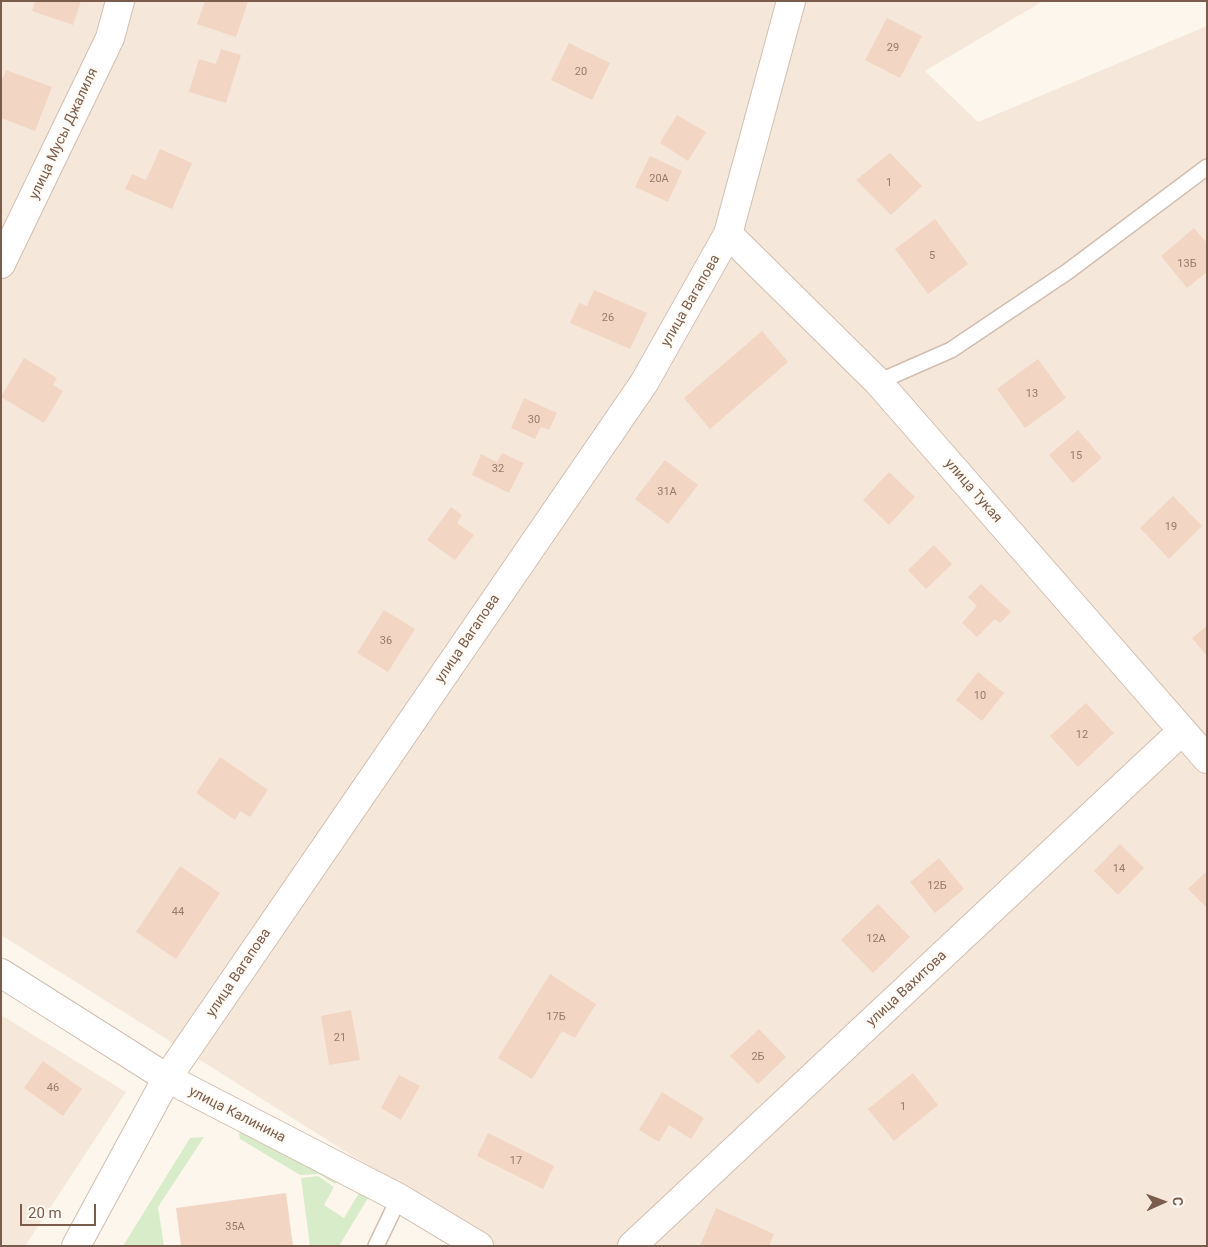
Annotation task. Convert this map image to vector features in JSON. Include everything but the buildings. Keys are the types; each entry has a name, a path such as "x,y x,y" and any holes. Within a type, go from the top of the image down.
{"street":[{"name":"улица Мусы Джалиля","path":"1,264 110,38 120,1"},
{"name":"улица Вагапова","path":"76,1246 168,1078 644,383 728,234 791,1"},
{"name":"улица Тукая","path":"728,234 878,382 1207,759"},
{"name":"улица Вахитова","path":"632,1246 1182,731"},
{"name":"улица Калинина","path":"1,973 168,1078 399,1198 479,1246"}],"lane":[{"path":"878,382 951,350 1068,272 1207,167"},
{"path":"376,1246 399,1198"}],"shaded area":[{"path":"1,1 1043,1 925,71 978,122 1207,26 1207,1246 496,1246 1,935"},
{"path":"1,1015 126,1092 25,1246 1,1246"}],"green space":[{"path":"263,1130 371,1193 339,1246 310,1246 301,1178 318,1176 334,1187 324,1205 344,1218 359,1193 338,1181 335,1184 319,1174 300,1175 240,1139 239,1133"},
{"path":"204,1137 158,1207 164,1246 123,1246 190,1138"}]}
